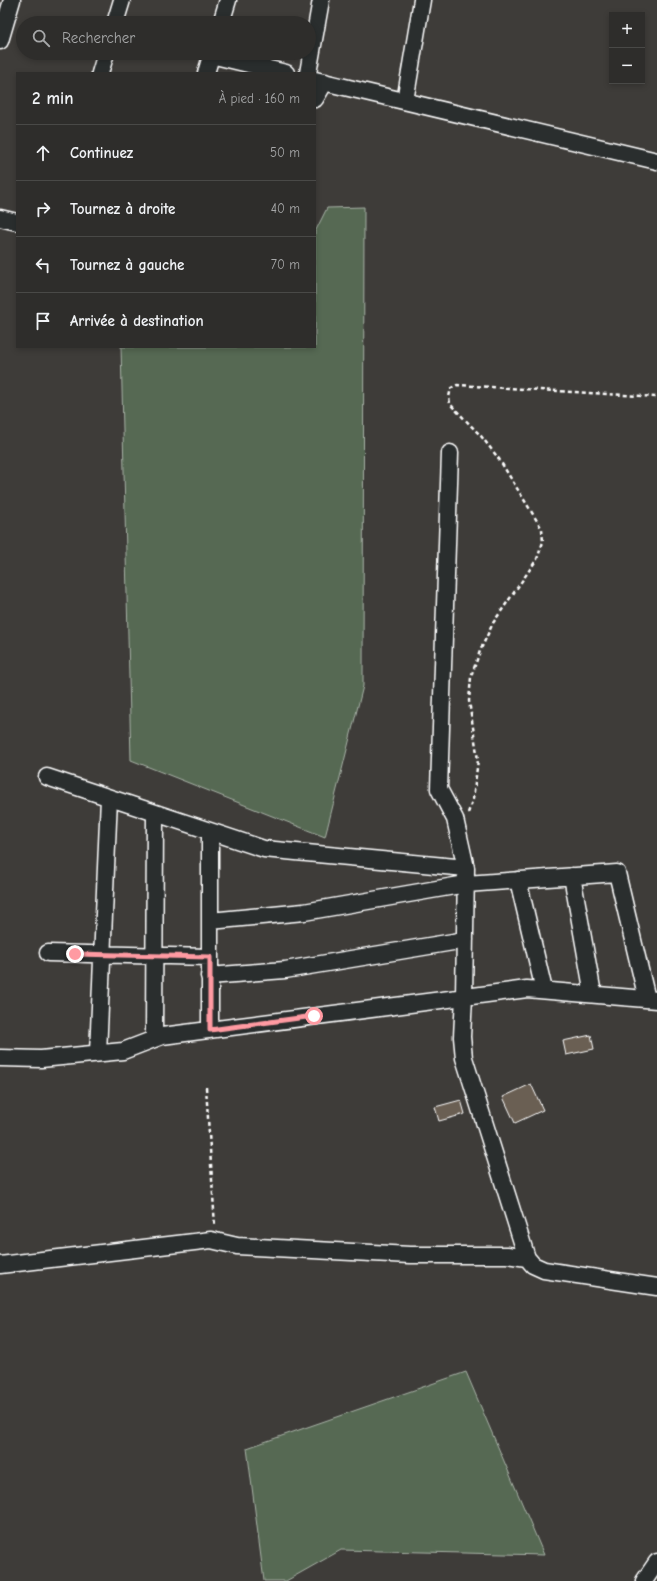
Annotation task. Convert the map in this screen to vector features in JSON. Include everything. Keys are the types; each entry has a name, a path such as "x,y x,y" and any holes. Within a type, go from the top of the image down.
{"street":[{"path":"0,42 12,0"},
{"path":"117,16 122,0"},
{"path":"223,16 228,0"},
{"path":"316,28 321,0"},
{"path":"405,101 422,0"},
{"path":"100,72 104,60"},
{"path":"206,72 210,60"},
{"path":"235,60 282,72"},
{"path":"308,72 310,60"},
{"path":"316,95 320,81 657,160"},
{"path":"0,218 16,222"},
{"path":"450,453 439,789 455,819 466,876 462,1037 464,1058 527,1258 533,1265 544,1270 657,1287"},
{"path":"0,1058 41,1059 123,1051 162,1036 527,989 652,1000 617,873 518,880 466,876 264,849 47,777"},
{"path":"98,1053 109,798"},
{"path":"154,1039 155,813"},
{"path":"210,831 210,1030"},
{"path":"210,921 304,912 466,876"},
{"path":"572,876 593,994"},
{"path":"518,880 544,990"},
{"path":"209,976 285,970 465,940"},
{"path":"48,953 210,957"},
{"path":"0,1266 211,1240 237,1246 410,1255 500,1255 527,1258"},
{"path":"644,1581 657,1562"}],"path":[{"path":"459,836 473,799 478,760 469,701 471,677 480,651 493,624 537,559 543,542 542,529 499,459 481,436 450,404 449,397 451,388 457,385 657,397"},
{"path":"206,1087 215,1235 219,1241"}],"green space":[{"path":"364,207 363,686 325,837 131,760 121,348 316,348 316,230 327,208"},
{"path":"466,1372 544,1555 341,1550 286,1581 264,1581 247,1448"}],"building":[{"path":"591,1035 594,1049 566,1055 563,1041"},
{"path":"531,1084 543,1110 515,1123 503,1097"},
{"path":"461,1100 465,1114 439,1121 435,1107"}],"route":[{"path":"75,954 210,957 210,1030 314,1016"}]}
